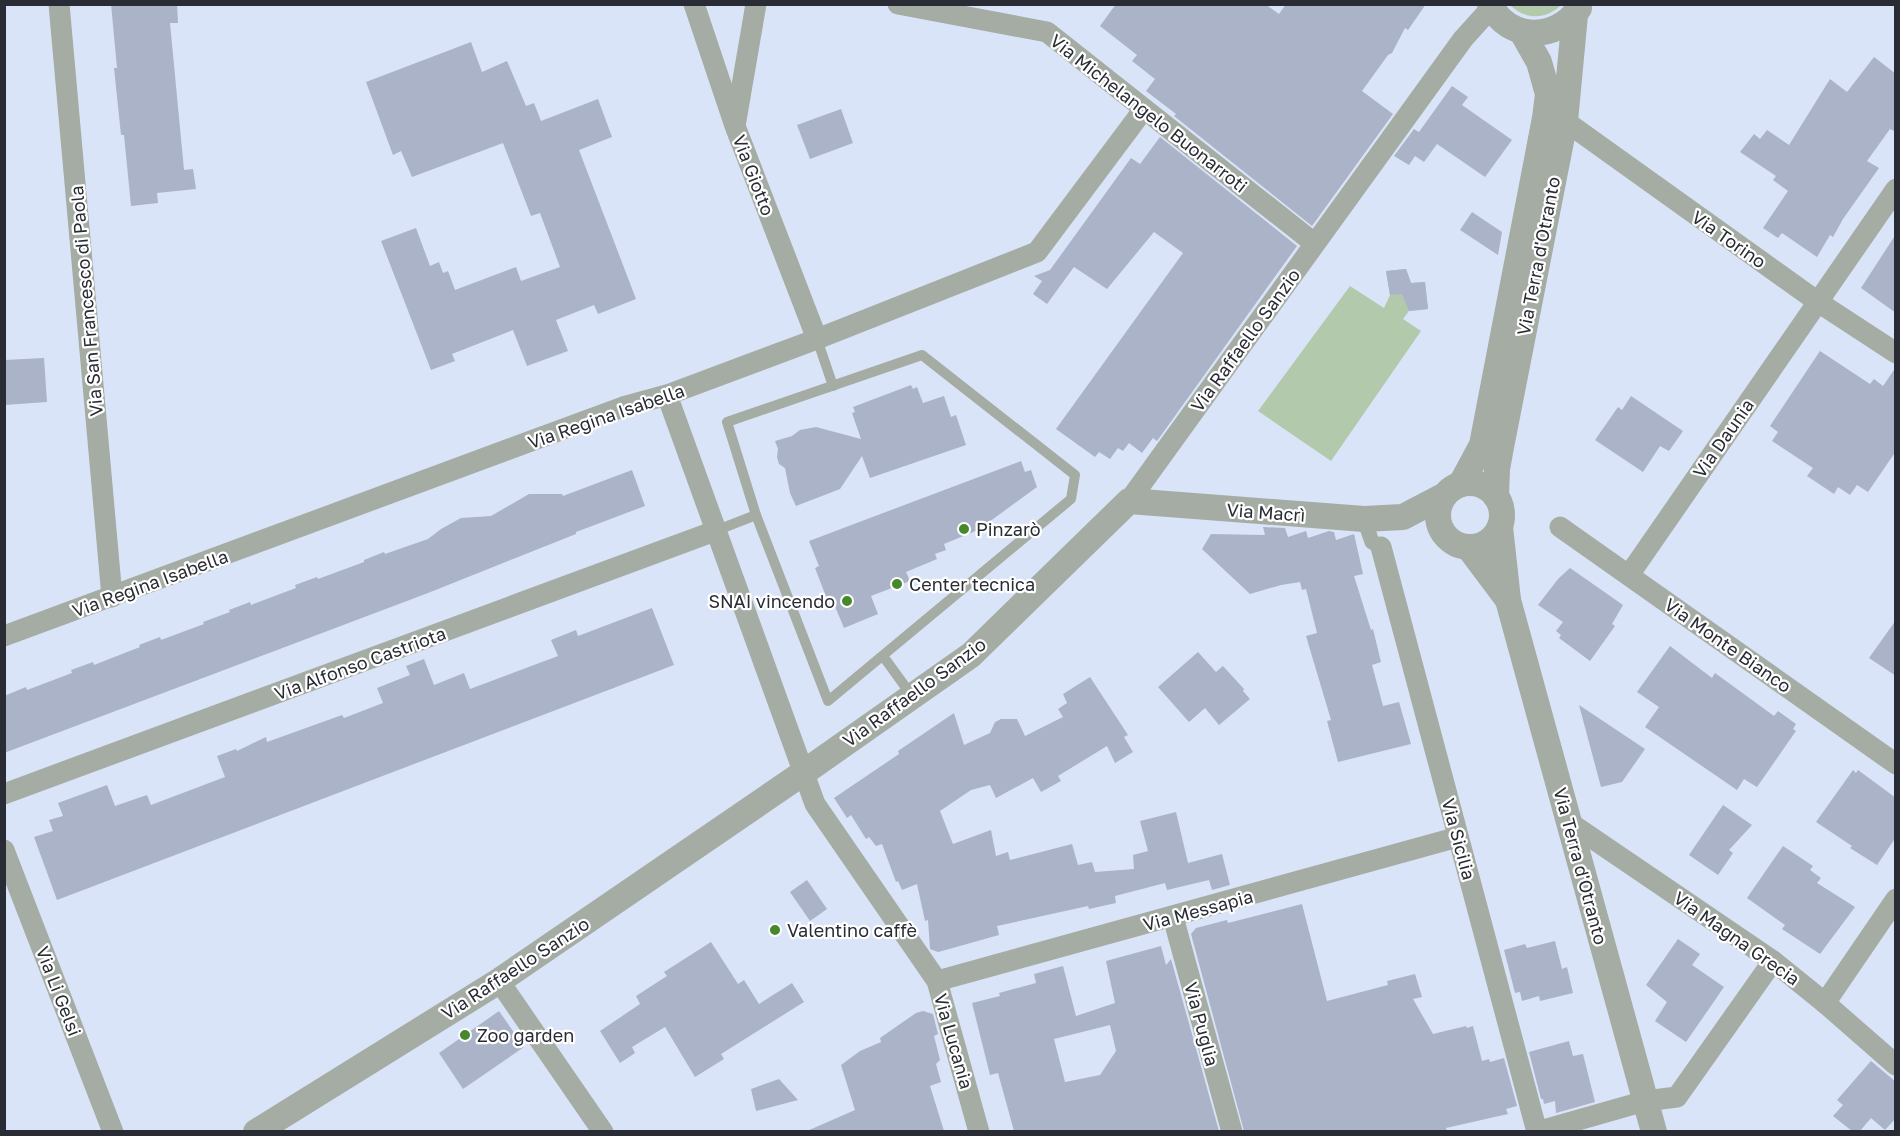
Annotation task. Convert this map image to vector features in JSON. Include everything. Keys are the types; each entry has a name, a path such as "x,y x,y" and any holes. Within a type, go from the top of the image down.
{"street":[{"name":"Via San Francesco di Paola","path":"59,4 112,597"},
{"path":"694,4 735,126"},
{"name":"Via Giotto","path":"756,4 735,126 817,339"},
{"name":"Via Michelangelo Buonarroti","path":"898,4 1047,32 1314,243"},
{"path":"1490,6 1509,27 1533,34 1556,29 1578,10"},
{"name":"Via Raffaello Sanzio","path":"256,1131 499,981 803,773 970,655 1129,501 1314,243 1463,39 1490,6"},
{"name":"Via Terra d'Otranto","path":"1496,497 1501,447 1565,121 1578,10"},
{"name":"Via Terra d'Otranto","path":"1453,490 1482,445 1545,118 1548,94 1539,62 1521,32"},
{"name":"Via Regina Isabella","path":"4,636 623,407 667,395 817,339 1037,252 1144,109"},
{"name":"Via Torino","path":"1565,121 1818,302 1896,353"},
{"name":"Via Daunia","path":"1629,575 1896,189"},
{"name":"Via Lucania","path":"667,395 815,804 937,981 979,1131"},
{"path":"1471,483 1490,490 1496,497 1501,507 1502,517 1495,536 1488,542 1469,548 1459,546 1443,533 1439,524 1440,504 1453,490 1471,483"},
{"name":"Via Macrì","path":"1403,517 1453,490"},
{"name":"Via Macrì","path":"1129,501 1364,519 1403,517 1443,533"},
{"path":"1364,519 1372,542 1381,547"},
{"name":"Via Terra d'Otranto","path":"1500,526 1508,600 1654,1131"},
{"name":"Via Monte Bianco","path":"1560,527 1896,764"},
{"name":"Via Alfonso Castriota","path":"4,794 715,531"},
{"name":"Via Sicilia","path":"1381,547 1536,1131"},
{"name":"Via Terra d'Otranto","path":"1469,548 1508,600"},
{"name":"Via Magna Grecia","path":"1570,823 1773,961 1896,1065"},
{"name":"Via Messapia","path":"937,981 1458,837"},
{"name":"Via Li Gelsi","path":"4,850 113,1131"},
{"path":"1825,1003 1896,899"},
{"name":"Via Puglia","path":"1173,917 1232,1131"},
{"path":"1536,1131 1645,1101 1677,1097 1773,961"},
{"path":"499,981 603,1131"}],"lane":[{"path":"817,339 833,386"},
{"path":"922,355 1075,475 1071,499 828,701 756,515 727,422 833,386 922,355"},
{"path":"715,531 756,515"},
{"path":"883,656 912,696"}],"green space":[{"path":"1510,5 1561,5 1542,16 1529,16"},
{"path":"1406,269 1411,283 1425,282 1428,309 1409,311 1403,319 1421,331 1331,461 1258,411 1350,286 1384,308 1390,295 1386,271"}],"building":[{"path":"111,4 177,4 178,23 170,23 184,170 193,169 196,189 157,193 158,203 131,206 114,68 117,68"},
{"path":"1116,4 1265,4 1279,14 1286,4 1426,4 1408,30 1405,28 1392,53 1388,55 1362,91 1393,114 1312,226 1146,91 1155,79 1132,61 1137,55 1100,26"},
{"path":"471,42 482,72 507,61 526,106 534,103 541,121 598,99 612,137 579,150 636,299 598,314 594,305 556,320 568,351 527,366 513,330 452,354 455,361 431,370 381,241 416,228 430,266 439,262 443,273 448,271 455,290 516,267 521,281 560,267 540,213 531,216 503,143 412,177 401,151 393,155 366,82"},
{"path":"1874,57 1896,74 1896,132 1890,129 1867,161 1879,168 1833,237 1830,235 1817,257 1782,233 1778,238 1763,228 1788,191 1773,180 1776,176 1740,152 1754,134 1760,139 1767,130 1789,145 1830,79 1847,92"},
{"path":"1452,86 1468,97 1462,105 1512,140 1485,177 1437,144 1424,162 1415,156 1409,165 1394,156 1414,129 1419,132"},
{"path":"841,109 853,143 810,159 797,125"},
{"path":"1160,137 1297,246 1157,441 1153,438 1142,453 1129,443 1123,451 1118,448 1110,459 1099,452 1095,457 1056,429 1183,253 1154,232 1107,289 1074,267 1047,304 1033,294 1042,281 1034,276 1050,270 1131,158 1140,164"},
{"path":"1472,212 1502,232 1498,255 1460,230"},
{"path":"1896,234 1896,313 1861,288"},
{"path":"1406,269 1411,283 1425,282 1428,309 1409,311 1402,294 1390,295 1386,271"},
{"path":"1820,351 1870,384 1874,379 1883,386 1896,367 1896,451 1868,492 1857,485 1850,495 1838,487 1834,494 1807,476 1813,468 1772,441 1778,432 1770,426"},
{"path":"44,358 47,402 4,405 4,360"},
{"path":"911,385 913,389 917,387 923,403 944,396 951,417 956,415 966,445 870,478 862,456 840,489 796,506 790,493 785,468 779,464 775,441 792,436 800,430 816,427 861,439 852,413 855,412 853,407"},
{"path":"1631,396 1683,431 1669,451 1660,446 1643,472 1595,440 1618,407 1622,410"},
{"path":"1021,461 1025,472 1031,470 1037,487 978,530 944,544 946,550 935,554 937,559 906,572 910,581 871,596 878,614 844,628 831,597 827,599 815,568 819,566 809,541"},
{"path":"632,470 645,506 428,593 4,753 4,696 72,673 71,670 93,662 94,665 160,637 161,640 204,624 203,622 230,612 229,610 250,602 251,605 296,588 295,585 364,562 384,552 385,554 428,539 461,518 491,516 529,494 562,494 563,496"},
{"path":"1263,527 1285,528 1288,537 1306,531 1308,538 1329,531 1334,532 1336,540 1354,534 1363,574 1354,576 1371,630 1373,629 1381,662 1372,665 1383,706 1399,702 1411,744 1338,762 1327,721 1331,720 1306,636 1317,633 1306,589 1302,590 1300,582 1250,594 1202,549 1211,534 1265,535"},
{"path":"1570,568 1623,605 1612,624 1615,626 1590,661 1559,638 1561,635 1556,631 1563,622 1538,605 1558,579"},
{"path":"652,608 674,665 57,900 34,837 53,831 49,820 63,816 58,803 107,785 115,806 147,795 151,805 225,777 217,756 236,749 237,751 266,737 267,742 383,703 377,688 410,675 406,666 424,659 434,685 464,673 470,689 558,656 551,640 576,630 578,636"},
{"path":"1896,620 1896,676 1869,658"},
{"path":"1670,646 1712,678 1715,673 1774,716 1778,711 1796,724 1793,729 1796,731 1757,787 1744,779 1737,790 1645,727 1659,707 1637,692"},
{"path":"1198,652 1216,672 1223,666 1250,699 1219,725 1205,708 1189,722 1158,687"},
{"path":"1090,677 1128,735 1124,737 1133,752 1115,763 1107,746 1058,776 1061,781 1041,792 1033,778 996,798 990,785 971,790 940,811 953,844 991,830 996,856 1008,852 1010,860 1072,844 1078,865 1092,862 1095,872 1134,869 1133,855 1148,851 1140,821 1176,812 1188,863 1222,854 1230,885 1212,890 1209,880 1167,890 1165,883 1115,896 1116,903 1089,909 1088,906 997,926 999,935 938,952 930,949 928,920 925,921 917,884 902,890 898,881 896,882 882,844 876,846 869,837 866,839 851,815 847,818 834,798 954,713 964,745 990,733 995,722 1001,719 1017,719 1025,736 1063,717 1058,709 1067,703 1063,694"},
{"path":"1579,705 1645,749 1622,782 1601,787"},
{"path":"1853,770 1856,773 1858,770 1896,798 1896,837 1877,865 1816,822"},
{"path":"1723,805 1752,825 1729,850 1733,853 1718,875 1689,855"},
{"path":"1783,846 1813,866 1810,870 1821,878 1817,883 1855,907 1820,954 1782,929 1785,925 1747,898"},
{"path":"807,880 827,909 810,921 790,892"},
{"path":"1302,904 1327,1001 1388,985 1387,981 1415,974 1422,997 1413,999 1433,1034 1473,1026 1482,1061 1489,1059 1490,1062 1504,1058 1517,1106 1506,1109 1508,1114 1446,1128 1447,1131 1244,1131 1191,934 1196,928 1227,920 1228,923"},
{"path":"1678,939 1700,954 1692,965 1724,987 1686,1042 1655,1021 1667,1002 1646,985"},
{"path":"1555,941 1562,969 1567,967 1573,993 1540,1001 1539,996 1522,1001 1520,992 1515,993 1504,950 1525,944 1527,948"},
{"path":"711,942 738,984 744,980 759,1004 792,983 804,1002 721,1054 724,1059 695,1077 665,1027 632,1047 635,1053 620,1063 600,1031 640,1004 636,996 667,976 664,972"},
{"path":"1161,946 1166,965 1171,959 1219,1131 1014,1131 998,1073 990,1075 972,1003 1036,983 1034,974 1063,966 1076,1016 1115,1003 1106,961","holes":["1110,1025 1116,1051 1100,1075 1065,1082 1054,1039"]},
{"path":"499,1011 524,1047 463,1089 439,1053"},
{"path":"923,1011 933,1014 938,1034 934,1036 940,1060 936,1064 941,1082 930,1086 944,1131 807,1131 855,1110 841,1065 860,1051 881,1042 880,1038 916,1013"},
{"path":"1569,1041 1573,1056 1583,1054 1595,1102 1556,1113 1555,1101 1544,1104 1541,1099 1529,1052"},
{"path":"1871,1061 1896,1082 1896,1118 1885,1130 1871,1118 1860,1131 1852,1131 1833,1116 1843,1105 1837,1100"},
{"path":"779,1079 798,1100 756,1111 751,1089"}],"place":[{"name":"Pinzarò","path":"964,529"},
{"name":"Center tecnica","path":"897,584"},
{"name":"SNAI vincendo","path":"847,601"},
{"name":"Valentino caffè","path":"775,930"},
{"name":"Zoo garden","path":"465,1035"}]}
